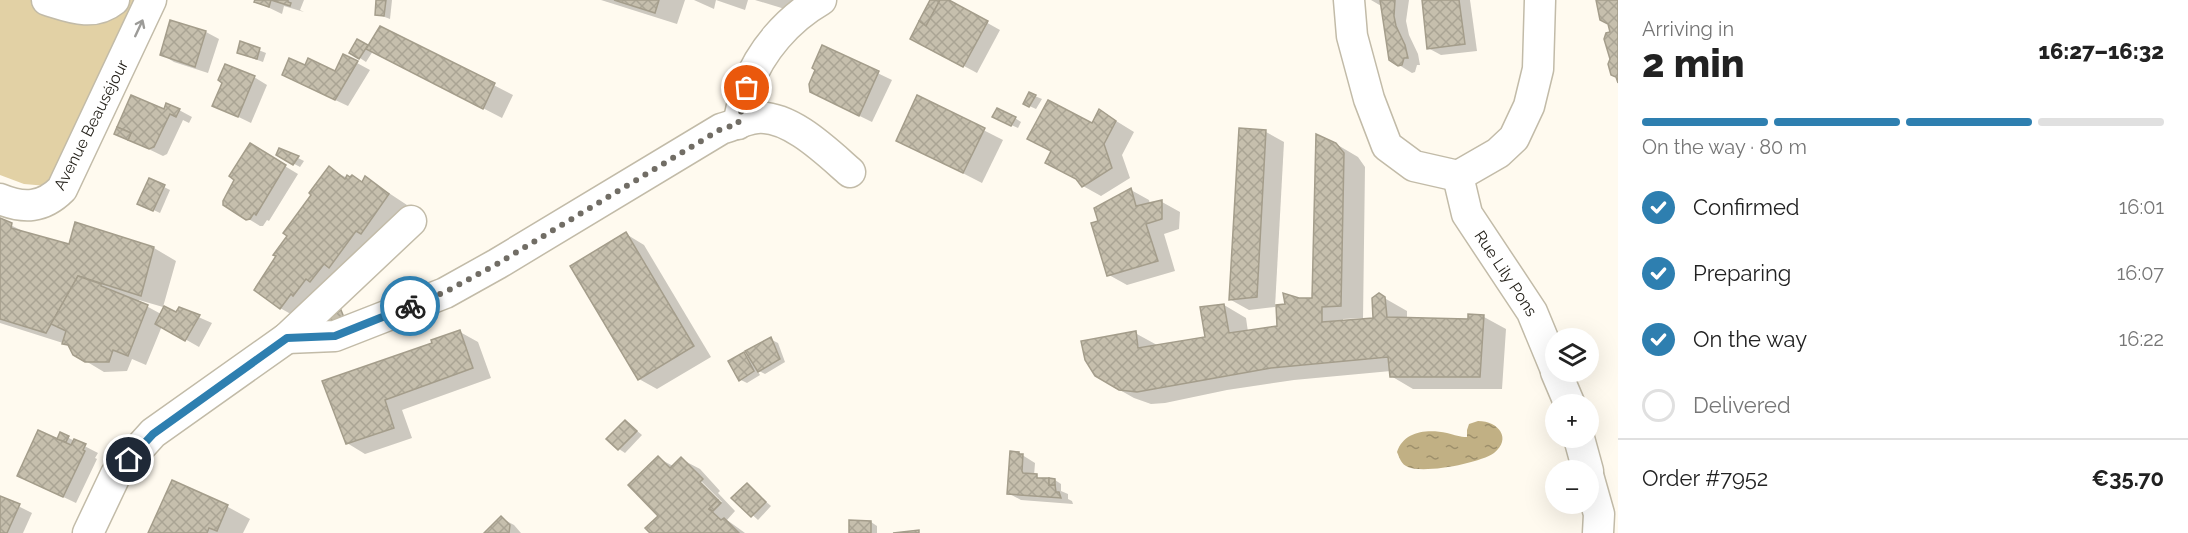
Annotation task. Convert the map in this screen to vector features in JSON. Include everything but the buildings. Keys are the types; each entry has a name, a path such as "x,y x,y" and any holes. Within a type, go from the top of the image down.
{"street":[{"path":"47,0 81,10 105,8 114,0"},
{"name":"Avenue Beauséjour","path":"0,199 17,206 30,206 52,199 62,189 151,0"},
{"path":"738,124 747,88 760,60 780,33 809,7 821,0"},
{"path":"1349,0 1352,36 1369,99 1387,146 1414,166 1458,176 1498,153 1514,138 1529,106 1538,69 1540,0"},
{"path":"287,338 335,336 445,292 497,264 721,129 758,118 782,122 818,143 850,172"},
{"name":"Rue Lily Pons","path":"1458,176 1467,214 1532,312 1545,344"},
{"path":"88,533 116,474 153,434 287,338 411,221"},
{"path":"1598,533 1599,514"}],"shaded area":[{"path":"0,0 142,0 47,186 24,184 0,175"}],"water":[{"path":"1478,421 1492,424 1501,432 1502,442 1499,448 1487,457 1452,466 1426,469 1408,467 1400,459 1397,452 1400,445 1417,433 1432,431 1467,437 1469,424"}],"way so far":[{"path":"410,306 445,292 497,264 721,129 738,124 747,88"}],"route":[{"path":"129,460 153,434 287,338 335,336 410,306"}]}
